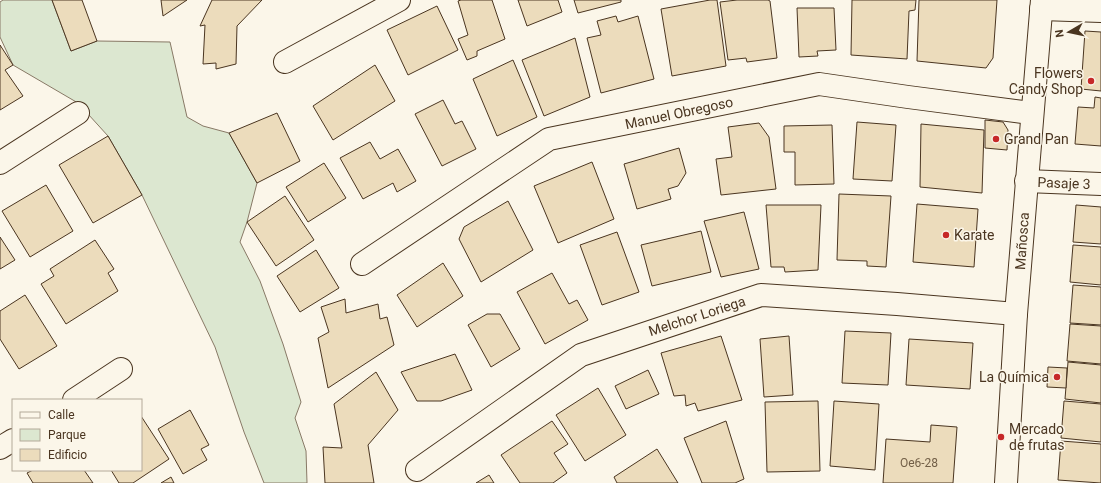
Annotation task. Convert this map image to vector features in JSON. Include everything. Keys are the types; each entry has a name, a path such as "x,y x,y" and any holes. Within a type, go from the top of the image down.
{"street":[{"path":"286,62 399,0"},
{"path":"1041,4 1101,11"},
{"name":"Mañosca","path":"1006,483 1016,314 1041,4"},
{"name":"Manuel Obregoso","path":"362,264 549,139 819,84 1032,113"},
{"path":"0,163 78,113"},
{"name":"Pasaje 3","path":"1026,181 1101,184"},
{"name":"Melchor Loriega","path":"417,470 581,355 761,295 1016,314"},
{"path":"76,399 121,369"},
{"path":"0,448 12,441"}],"green space":[{"path":"3,0 52,0 71,51 97,41 170,42 187,117 203,126 229,133 257,183 240,242 260,281 283,344 301,402 295,418 306,451 307,483 264,483 244,432 215,347 142,195 108,136 78,103 13,65 0,37 0,2"}],"building":[{"path":"52,0 82,0 97,41 71,51"},
{"path":"161,0 187,0 163,16"},
{"path":"212,0 262,0 237,26 236,64 216,69 216,63 203,64 205,25 200,26"},
{"path":"492,0 505,39 477,51 477,56 467,60 458,39 468,35 458,1"},
{"path":"518,0 558,0 562,12 527,26"},
{"path":"574,0 621,0 621,2 578,13"},
{"path":"717,0 726,66 672,76 661,9"},
{"path":"737,0 770,1 777,58 747,62 746,58 728,60 720,2"},
{"path":"852,0 916,0 915,10 909,11 907,59 851,55"},
{"path":"919,0 997,0 993,58 986,68 917,61"},
{"path":"437,6 458,50 408,75 387,30"},
{"path":"797,8 834,8 836,50 817,51 818,56 799,57"},
{"path":"616,16 618,22 638,16 654,79 601,93 587,38 601,35 597,21"},
{"path":"1085,31 1101,32 1101,91 1081,89"},
{"path":"575,38 590,97 544,116 522,60"},
{"path":"0,45 13,65 5,70 23,96 0,110"},
{"path":"513,60 537,117 497,136 473,79"},
{"path":"375,65 395,101 333,140 313,106"},
{"path":"1095,97 1101,98 1101,146 1075,144 1078,107 1094,108"},
{"path":"443,100 455,124 462,121 476,149 442,166 415,114"},
{"path":"277,113 300,161 257,183 229,133"},
{"name":"Grand Pan","path":"985,120 1003,122 1008,130 1007,150 985,148"},
{"path":"857,122 896,125 892,181 853,179"},
{"path":"759,123 769,137 776,189 721,195 716,159 732,157 728,127"},
{"path":"921,124 984,130 982,193 920,187"},
{"path":"832,125 834,184 795,185 795,152 784,152 784,126"},
{"path":"108,136 142,195 93,223 59,165"},
{"path":"370,142 380,159 398,149 416,181 397,192 393,183 363,199 340,158"},
{"path":"679,148 686,173 678,186 668,189 671,199 637,209 624,164"},
{"path":"592,162 614,219 558,243 534,186"},
{"path":"324,163 346,198 308,222 286,187"},
{"path":"46,185 73,231 30,257 2,211"},
{"path":"839,194 891,196 886,267 867,266 867,261 837,260"},
{"path":"285,196 314,240 276,266 247,222"},
{"path":"508,201 533,250 481,282 459,239 464,227"},
{"name":"Karate","path":"917,204 978,209 974,267 913,262"},
{"path":"766,205 821,205 818,270 785,272 784,267 771,267"},
{"path":"1076,205 1101,207 1101,244 1073,242"},
{"path":"744,212 759,269 721,277 704,221"},
{"path":"701,231 711,272 652,286 641,245"},
{"path":"617,232 639,292 602,305 580,245"},
{"path":"0,237 15,260 0,269"},
{"path":"95,240 114,269 108,273 118,291 66,324 41,284 54,276 50,269"},
{"path":"1073,245 1101,247 1101,285 1070,282"},
{"path":"316,250 339,288 300,312 277,276"},
{"path":"443,263 463,296 417,327 397,295"},
{"path":"552,273 569,304 577,300 588,320 545,344 517,292"},
{"path":"1073,285 1101,287 1101,325 1070,323"},
{"path":"25,295 57,346 19,369 0,339 0,311"},
{"path":"345,299 346,313 378,304 380,319 387,317 394,345 328,388 318,338 329,332 321,307"},
{"path":"487,314 500,314 520,349 491,367 468,325"},
{"path":"1070,324 1101,326 1101,364 1067,361"},
{"path":"845,331 891,333 888,385 842,383"},
{"path":"721,336 742,400 698,411 695,403 686,406 685,395 674,396 661,353"},
{"path":"789,336 793,395 764,397 760,339"},
{"path":"909,339 973,343 970,389 906,385"},
{"path":"455,354 472,390 441,401 417,401 401,372"},
{"path":"1068,362 1101,365 1101,403 1065,399"},
{"name":"La Química","path":"1048,367 1067,368 1066,388 1047,387"},
{"path":"648,370 659,394 626,409 615,386"},
{"path":"376,372 398,410 368,445 374,483 325,483 323,447 342,448 334,404"},
{"path":"598,388 626,435 585,461 556,415"},
{"path":"818,401 820,471 767,472 765,402"},
{"path":"834,401 879,404 875,470 830,466"},
{"path":"1064,401 1101,404 1101,442 1061,438"},
{"path":"190,410 209,445 201,449 207,460 183,474 158,429"},
{"path":"142,418 169,459 133,483 119,483 112,471 142,471"},
{"path":"552,421 568,444 554,453 567,473 553,483 520,483 501,455"},
{"path":"726,421 744,479 735,483 702,483 684,438"},
{"path":"931,425 957,427 953,483 883,483 886,439 930,442"},
{"path":"1061,441 1101,444 1101,483 1058,480"},
{"path":"657,449 678,483 617,483 614,477"},
{"path":"31,471 85,471 93,483 33,483 27,473"},
{"path":"489,475 494,483 476,483"},
{"path":"171,477 174,483 161,483"}],"place":[{"name":"Flowers Candy Shop","path":"1091,81"},
{"name":"Grand Pan","path":"996,139"},
{"name":"Karate","path":"946,235"},
{"name":"La Química","path":"1057,377"},
{"name":"Mercado de frutas","path":"1001,437"}]}
